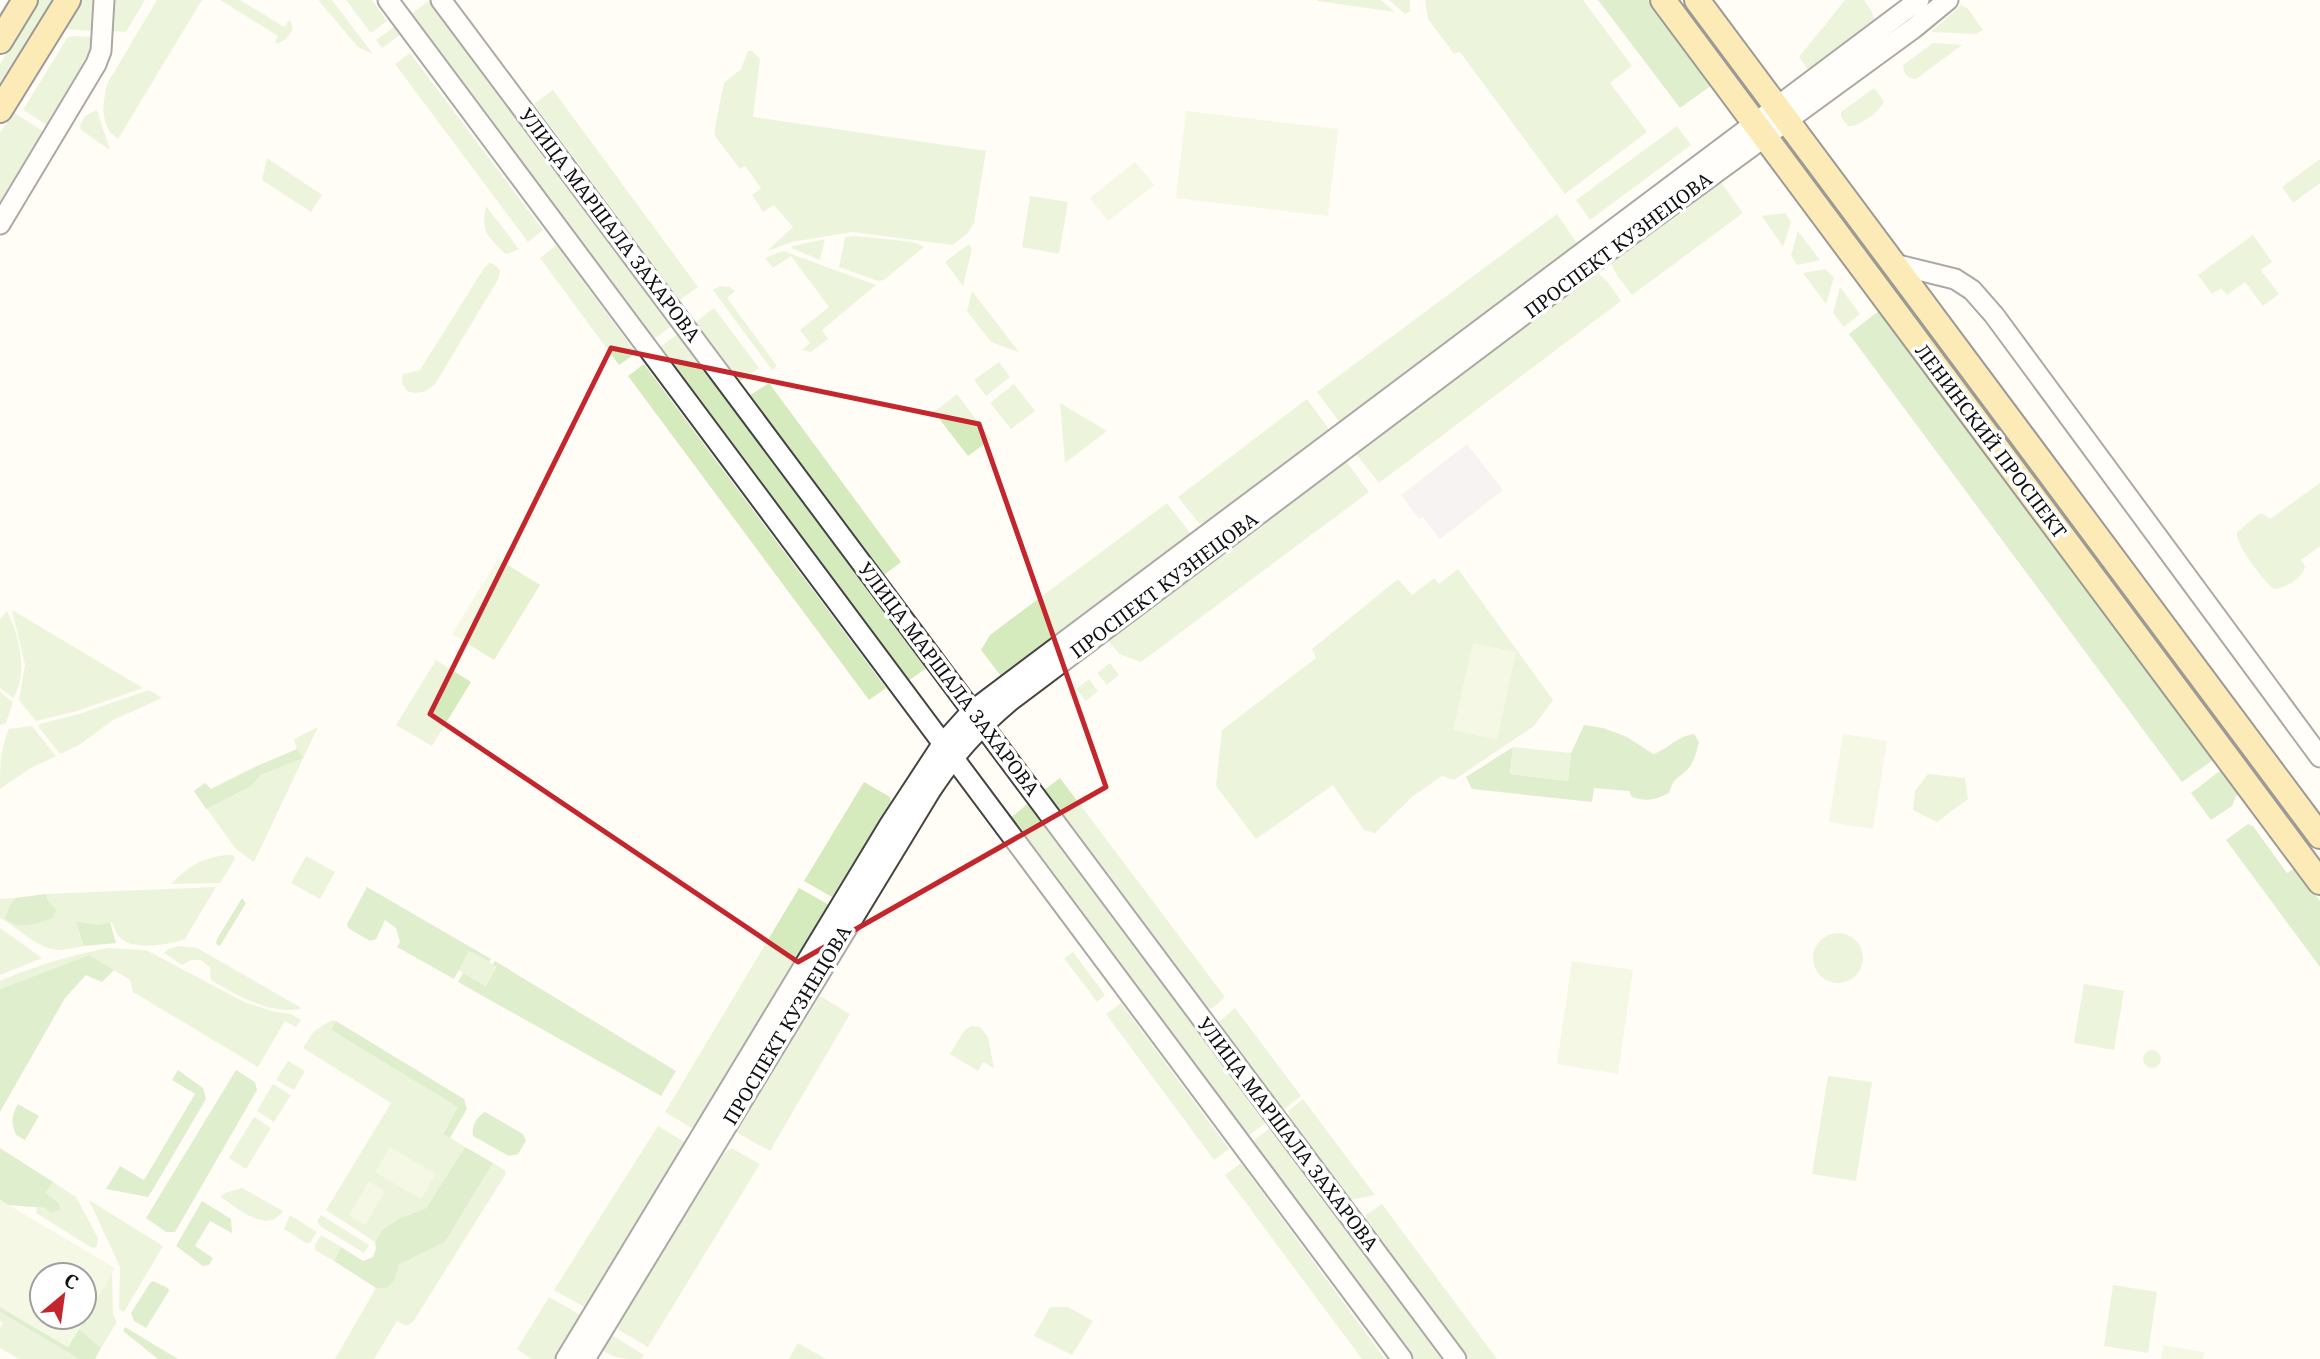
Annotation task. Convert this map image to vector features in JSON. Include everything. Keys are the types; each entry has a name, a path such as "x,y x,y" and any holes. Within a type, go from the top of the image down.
{"main road":[{"path":"0,41 25,0"},
{"path":"0,110 68,0"},
{"name":"ЛЕНИНСКИЙ ПРОСПЕКТ","path":"1663,0 2320,882"},
{"name":"ЛЕНИНСКИЙ ПРОСПЕКТ","path":"1697,0 2320,836"}],"street":[{"path":"0,224 96,64 101,51 104,0"},
{"path":"388,0 1402,1359"},
{"name":"УЛИЦА МАРШАЛА ЗАХАРОВА","path":"441,0 1456,1359"},
{"name":"ПРОСПЕКТ КУЗНЕЦОВА","path":"1782,114 1919,0"},
{"name":"ПРОСПЕКТ КУЗНЕЦОВА","path":"566,1359 890,824 948,750 978,718 1760,130 1948,0"},
{"path":"1894,264 1955,279 1972,290 1994,315 2320,757"},
{"name":"ПРОСПЕКТ КУЗНЕЦОВА","path":"585,1359 817,975 948,750"}],"highlighted area":[{"path":"611,348 979,424 1106,787 798,962 430,714"}],"shaded area":[{"path":"1467,444 1503,490 1440,539 1423,517 1419,519 1401,495"}],"green space":[{"path":"39,0 53,0 0,87 0,64"},
{"path":"81,0 96,0 95,31 64,29"},
{"path":"112,0 145,0 126,32 112,31"},
{"path":"157,0 202,0 118,139 105,121 106,89"},
{"path":"220,0 240,0 284,27 290,19 293,29 286,39 277,44 275,41 278,36"},
{"path":"318,0 332,0 373,54 358,47"},
{"path":"346,0 372,0 387,21 371,33"},
{"path":"430,0 673,325 654,339 411,14"},
{"path":"1381,0 1395,12 1317,1"},
{"path":"1389,0 1410,0 1410,11 1405,14"},
{"path":"1425,0 1583,0 1632,66 1610,83 1647,132 1565,194 1460,52 1454,54 1428,19"},
{"path":"1598,0 1648,0 1712,85 1680,108"},
{"path":"1845,0 1864,0 1875,22 1809,71 1799,57"},
{"path":"1961,5 1968,9 1983,30 1976,34 1931,32"},
{"path":"394,27 400,35 382,48 376,40"},
{"path":"94,37 92,52 50,127 23,110 67,38"},
{"path":"1933,43 1962,45 1916,79 1908,77 1903,65"},
{"path":"748,51 752,51 760,59 753,117 986,151 974,223 968,233 953,245 852,232 792,242 767,251 793,227 774,205 763,212 752,195 761,188 745,166 740,169 715,136 724,83 741,69"},
{"path":"410,53 543,230 528,242 395,64"},
{"path":"1874,88 1884,101 1882,105 1863,122 1848,126 1841,117 1841,112"},
{"path":"553,90 698,287 680,300 534,104"},
{"path":"97,110 110,150 81,130 80,125 85,116"},
{"path":"1186,111 1338,129 1328,216 1176,198"},
{"path":"13,112 46,133 0,209 0,133"},
{"path":"1677,126 1691,145 1590,220 1576,200"},
{"path":"267,158 322,195 311,212 262,180"},
{"path":"2320,159 2320,183 2293,203 2282,187"},
{"path":"1135,162 1154,185 1108,221 1090,198"},
{"path":"1720,181 1743,213 1632,295 1610,261"},
{"path":"1030,196 1068,202 1059,254 1022,247"},
{"path":"486,206 519,249 507,254 489,236 484,221"},
{"path":"1785,213 1791,222 1783,247 1762,216"},
{"path":"1557,214 1578,245 1341,422 1338,420 1317,392"},
{"path":"1798,231 1820,260 1797,265 1791,255"},
{"path":"2253,235 2272,262 2261,270 2279,294 2263,306 2245,282 2227,295 2221,288 2212,294 2198,275"},
{"path":"845,237 913,242 924,247 884,280 878,281 839,267"},
{"path":"825,239 820,260 791,248 793,246"},
{"path":"969,244 972,249 963,286 945,262"},
{"path":"556,245 636,353 619,365 540,258"},
{"path":"783,251 876,285 822,330 828,339 811,352 802,350 810,343 800,330 829,307 791,256 773,268 765,258"},
{"path":"489,263 500,270 499,278 435,384 422,392 407,391 402,383 403,374 420,370"},
{"path":"1826,269 1834,278 1826,304 1803,273"},
{"path":"1596,272 1607,281 1621,301 1379,483 1355,453"},
{"path":"720,286 735,291 727,298 777,366 772,370 713,290"},
{"path":"1840,287 1860,314 1844,327 1833,313"},
{"path":"972,291 1019,352 991,342 967,311"},
{"path":"714,308 759,368 740,381 696,322"},
{"path":"1880,310 2213,760 2182,782 1849,334"},
{"path":"679,333 928,667 908,681 660,347"},
{"path":"999,362 1010,377 986,396 974,380"},
{"path":"644,364 886,688 869,700 628,376"},
{"path":"769,383 901,562 884,575 750,395"},
{"path":"1014,384 1035,411 1011,429 990,403"},
{"path":"957,394 991,439 968,456 934,412"},
{"path":"1307,399 1328,428 1328,432 1204,524 1199,523 1178,497"},
{"path":"1060,403 1107,431 1065,463"},
{"path":"1345,460 1369,492 1141,662 1119,654 1107,639"},
{"path":"2320,483 2320,546 2301,560 2305,567 2297,579 2274,589 2245,553 2237,532 2259,514 2270,519"},
{"path":"1167,503 1191,534 1001,676 981,650 990,635"},
{"path":"498,559 540,585 494,660 452,634"},
{"path":"1458,569 1553,700 1534,726 1454,780 1442,776 1413,796 1375,833 1364,830 1333,785 1256,839 1216,786 1222,730 1316,658 1312,649 1398,579 1412,595 1434,578 1439,584"},
{"path":"12,610 143,688 77,711 36,721 19,700 25,665"},
{"path":"7,611 18,642 21,666 18,688 13,698 0,688 0,619"},
{"path":"1473,643 1516,652 1497,740 1453,730"},
{"path":"436,660 471,682 432,746 396,725"},
{"path":"1110,663 1119,675 1107,685 1097,673"},
{"path":"1089,679 1098,691 1086,701 1076,689"},
{"path":"149,690 162,698 113,720 79,745 60,754 38,726 40,724"},
{"path":"0,692 13,702 6,723 0,725"},
{"path":"1584,725 1603,728 1627,737 1653,754 1694,734 1699,742 1690,767 1674,782 1669,793 1655,799 1632,797 1629,791 1594,788 1592,802 1472,789 1466,777 1513,747 1510,774 1568,781 1571,753"},
{"path":"32,726 56,756 29,769 0,789 1,758 9,729"},
{"path":"318,727 254,862 236,849 194,791 205,783 211,789 297,750 294,739"},
{"path":"1843,734 1887,741 1873,829 1829,822"},
{"path":"1513,747 1571,753 1568,781 1510,774"},
{"path":"297,749 303,758 260,775 251,786 206,809 194,791 205,783 211,789"},
{"path":"2221,770 2238,792 2232,806 2211,820 2191,793"},
{"path":"1928,774 1965,778 1968,799 1937,822 1913,810 1915,791"},
{"path":"1060,778 1225,997 1213,1008 1208,1009 1044,790"},
{"path":"864,782 890,797 891,802 832,897 804,881"},
{"path":"1029,803 1267,1122 1248,1136 1010,818"},
{"path":"2248,824 2253,826 2287,873 2295,868 2320,901 2320,967 2226,840"},
{"path":"233,855 235,859 220,883 171,884 195,864"},
{"path":"306,856 335,872 320,899 291,883"},
{"path":"216,887 185,939 161,945 141,945 125,941 118,935 112,922 99,925 77,921 85,946 54,949 37,943 0,918 0,899 15,898 6,913 49,903 46,894"},
{"path":"367,887 491,959 489,962 469,951 454,979 397,947 400,942 396,928 385,920 376,939 370,941 348,928 347,924"},
{"path":"799,888 831,906 695,1130 665,1112"},
{"path":"46,894 49,903 57,910 52,918 34,924 16,925 5,918 15,898"},
{"path":"242,898 246,903 220,946 216,944 217,939"},
{"path":"76,921 99,925 110,922 116,943 85,946"},
{"path":"0,928 42,958 0,975"},
{"path":"1838,933 1856,940 1863,958 1856,976 1838,983 1820,976 1813,958 1820,940"},
{"path":"179,946 197,948 300,1009 277,1009 231,992 211,980 210,968 201,960 191,960 182,965 164,953"},
{"path":"108,948 146,950 244,1002 291,1014 301,1020 296,1027 285,1021 258,1067 133,992 130,980 89,955 0,989 0,981 27,970"},
{"path":"469,951 496,966 486,986 458,970"},
{"path":"1073,952 1105,995 1097,1002 1064,958"},
{"path":"89,955 114,970 102,982 86,975 65,998 0,1112 0,989"},
{"path":"495,961 676,1071 661,1096 458,982 463,973 486,986 496,967 493,964"},
{"path":"1572,961 1633,970 1618,1074 1557,1064"},
{"path":"2084,984 2124,991 2114,1050 2074,1043"},
{"path":"820,996 850,1014 770,1151 736,1132"},
{"path":"1121,1003 1229,1149 1214,1160 1106,1014"},
{"path":"1235,1008 1301,1096 1283,1110 1219,1024"},
{"path":"332,1020 336,1021 331,1030 459,1107 443,1133 465,1147 426,1208 400,1218 384,1228 375,1242 326,1210 391,1103 303,1048 314,1031"},
{"path":"336,1021 464,1099 467,1109 450,1138 443,1134 458,1107 331,1030"},
{"path":"971,1026 980,1027 988,1037 994,1068 983,1062 978,1071 950,1054 964,1031"},
{"path":"2148,1050 2156,1050 2161,1059 2159,1066 2148,1068 2143,1063 2143,1055"},
{"path":"288,1061 305,1071 294,1090 276,1080"},
{"path":"178,1070 203,1088 206,1099 155,1186 148,1197 106,1189 120,1166 144,1180 195,1094 172,1080"},
{"path":"236,1070 255,1082 257,1090 175,1232 166,1232 146,1218"},
{"path":"1828,1076 1872,1082 1856,1181 1812,1174"},
{"path":"273,1084 291,1095 274,1122 257,1111"},
{"path":"1303,1099 1375,1195 1351,1200 1288,1116 1288,1111"},
{"path":"18,1104 39,1116 25,1140 16,1135 13,1126 12,1119"},
{"path":"485,1112 523,1134 526,1141 518,1154 509,1156 473,1136 475,1122"},
{"path":"254,1117 271,1128 246,1169 229,1158"},
{"path":"658,1126 688,1144 588,1309 554,1290"},
{"path":"1271,1127 1444,1359 1414,1359 1252,1142"},
{"path":"390,1147 436,1174 421,1199 375,1172"},
{"path":"465,1147 493,1163 445,1242 400,1264 394,1281 387,1288 376,1288 334,1261 341,1247 363,1261 373,1257 375,1242 384,1228 400,1218 426,1208"},
{"path":"0,1148 53,1182 46,1193 59,1203 60,1210 50,1213 46,1208 8,1205 0,1200"},
{"path":"731,1148 760,1164 648,1347 619,1330 616,1325 725,1152"},
{"path":"493,1163 505,1170 505,1175 413,1322 406,1326 397,1321 374,1359 335,1359 376,1288 387,1288 394,1281 400,1264 445,1242"},
{"path":"1241,1163 1385,1359 1362,1359 1225,1175"},
{"path":"369,1181 385,1192 365,1225 349,1215"},
{"path":"53,1182 76,1197 98,1238 94,1248 36,1213 37,1207 46,1208 59,1203 46,1193"},
{"path":"242,1188 283,1211 276,1218 261,1220 244,1213 220,1197"},
{"path":"0,1200 115,1268 98,1297 98,1261 28,1261 28,1323 0,1307"},
{"path":"89,1200 163,1246 124,1312 119,1309 120,1267"},
{"path":"202,1201 231,1219 232,1233 210,1221 195,1246 213,1258 209,1265 203,1266 176,1246"},
{"path":"1382,1204 1497,1359 1469,1359 1366,1221 1366,1215"},
{"path":"290,1215 317,1232 310,1243 284,1229"},
{"path":"321,1215 369,1245 364,1253 320,1226 317,1221"},
{"path":"321,1235 341,1247 334,1261 315,1250"},
{"path":"112,1273 113,1315 117,1322 101,1348 81,1331 98,1331 98,1297"},
{"path":"153,1281 169,1291 146,1328 134,1321 131,1313"},
{"path":"2113,1285 2157,1292 2148,1353 2104,1346"},
{"path":"549,1297 584,1317 558,1359 532,1359 517,1349"},
{"path":"0,1307 28,1323 28,1329 0,1312"},
{"path":"1050,1307 1068,1307 1093,1321 1072,1355 1034,1336"},
{"path":"0,1312 79,1359 19,1359 0,1348 0,1328 3,1323 0,1321"},
{"path":"125,1327 178,1359 158,1359 123,1331"},
{"path":"32,1331 41,1331 68,1347 78,1331 81,1331 101,1348 95,1359 79,1359"},
{"path":"41,1331 78,1331 68,1347"},
{"path":"610,1334 644,1355 642,1359 620,1358 601,1349"},
{"path":"798,1343 826,1359 789,1359"},
{"path":"2163,1345 2204,1352 2203,1359 2161,1359"}]}
